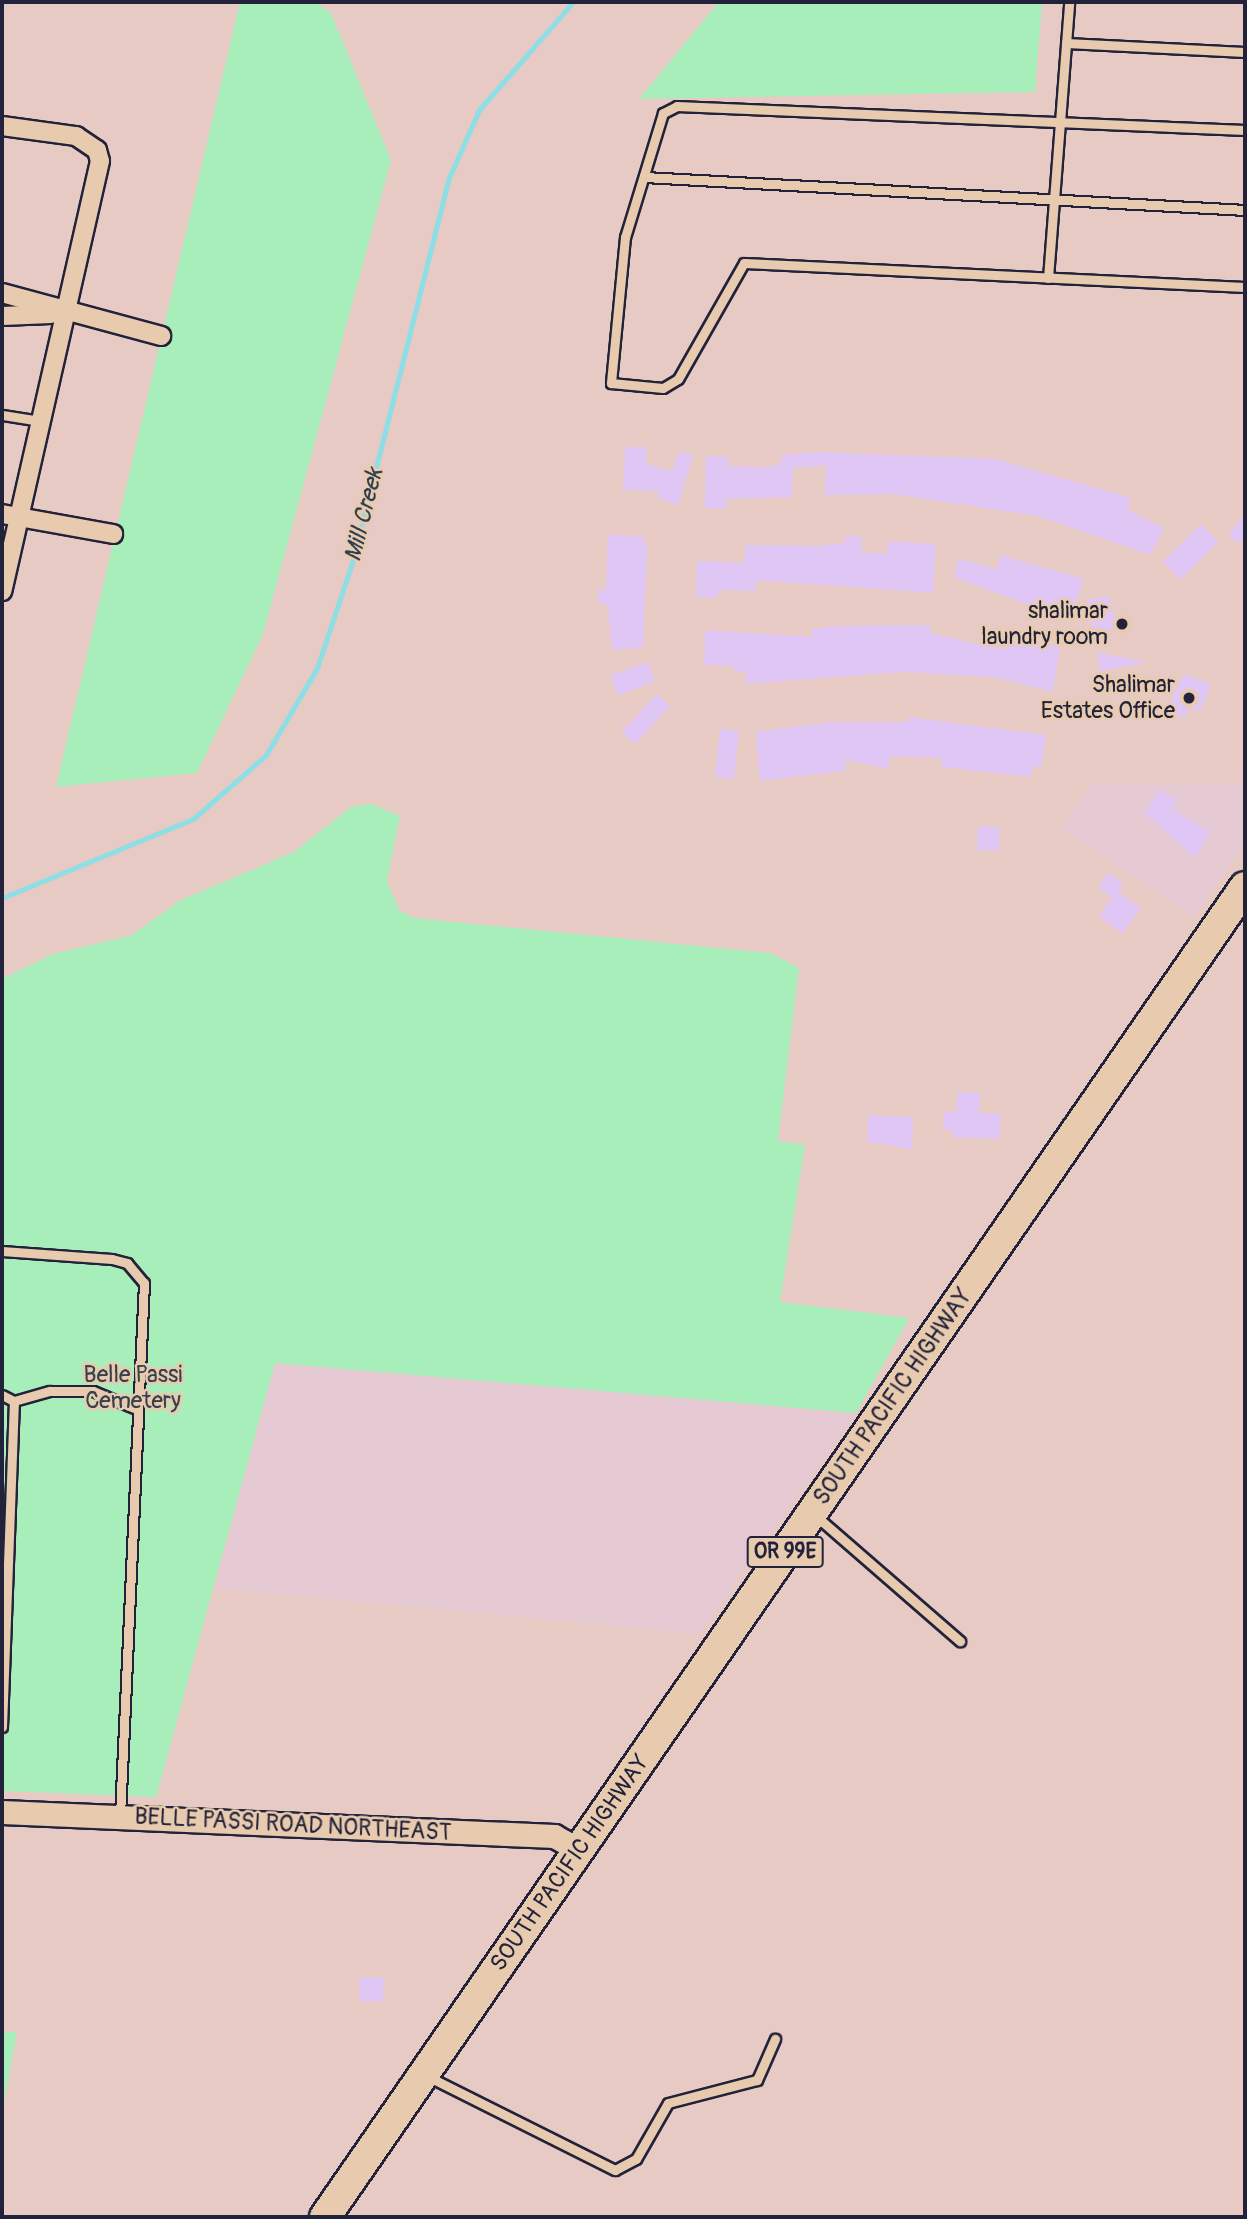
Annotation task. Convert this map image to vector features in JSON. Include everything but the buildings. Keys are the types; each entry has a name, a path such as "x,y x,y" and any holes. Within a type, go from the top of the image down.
{"main road":[{"name":"SOUTH PACIFIC HIGHWAY","path":"325,2217 1245,887"}],"street":[{"path":"2,126 76,136 97,150 98,177 41,421 11,514 2,591"},
{"path":"2,293 65,314 161,336"},
{"path":"2,316 65,314"},
{"path":"11,514 113,534"},
{"name":"BELLE PASSI ROAD NORTHEAST","path":"2,1812 554,1836 579,1850"}],"lane":[{"path":"1048,278 1069,2"},
{"path":"1066,43 1245,52"},
{"path":"1245,130 677,106 663,113 625,237 611,383 663,388 678,379 744,263 1245,287"},
{"path":"644,177 1245,210"},
{"path":"2,415 41,421"},
{"path":"2,1251 112,1259 138,1271 145,1294 134,1408 120,1817"},
{"path":"2,1395 14,1401 68,1390 93,1391 134,1408"},
{"path":"2,1727 14,1401"},
{"path":"812,1513 960,1641"},
{"path":"424,2074 615,2170 635,2159 668,2103 757,2080 775,2039"}],"shaded area":[{"path":"1245,783 1245,844 1194,917 1062,829 1092,784"},
{"path":"275,1363 856,1413 699,1634 215,1588"}],"green space":[{"path":"240,2 316,2 331,13 391,160 263,634 197,773 56,787"},
{"path":"719,2 1042,2 1035,92 639,99"},
{"name":"Belle Passi Cemetery","path":"372,804 400,816 387,881 399,910 414,918 770,953 799,968 778,1141 805,1145 780,1302 909,1318 856,1413 275,1363 156,1797 2,1791 2,979 53,954 130,936 181,900 294,852 351,807"},
{"path":"2,2032 17,2032 2,2113"}],"waterway":[{"name":"Mill Creek","path":"2,898 193,819 266,755 317,668 352,563 448,180 479,110 573,2"}],"place":[{"name":"shalimar laundry room","path":"1122,624"},
{"name":"Shalimar Estates Office","path":"1189,698"}]}
